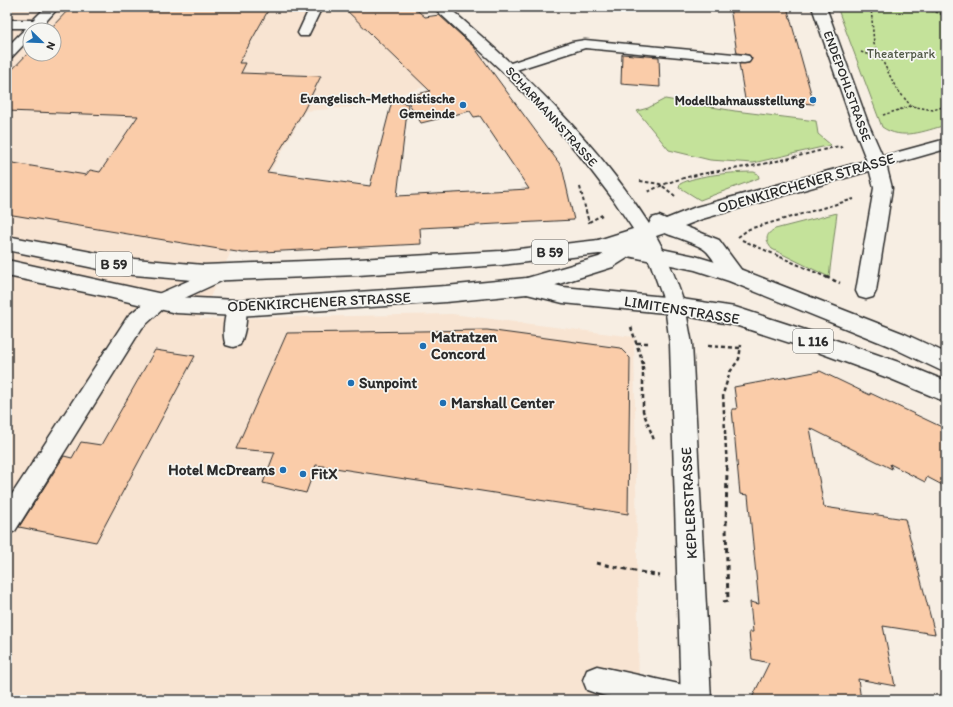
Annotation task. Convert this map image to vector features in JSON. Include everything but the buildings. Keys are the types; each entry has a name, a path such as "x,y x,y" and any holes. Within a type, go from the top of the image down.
{"main road":[{"name":"SCHARMANNSTRASSE","path":"440,7 510,68 582,146 631,210 649,241 675,306"},
{"name":"ENDEPOHLSTRASSE","path":"819,7 860,123 877,164 883,188 866,291"},
{"name":"ODENKIRCHENER STRASSE","path":"666,226 696,214 946,144"},
{"path":"631,210 712,245 735,276"},
{"path":"649,241 666,226"},
{"name":"B 59","path":"7,243 123,266 170,271 222,273 471,260 649,241"},
{"name":"B 59","path":"599,247 628,249 649,241"},
{"name":"L 116","path":"649,241 695,262 735,276 897,340 946,363"},
{"name":"ODENKIRCHENER STRASSE","path":"7,268 104,288 158,302 176,305 237,308 446,294 526,286 606,262 628,249"},
{"name":"LIMITENSTRASSE","path":"526,286 563,295 675,306 734,316 805,338 899,372 946,392"},
{"name":"KEPLERSTRASSE","path":"675,306 681,344 696,700"}],"lane":[{"path":"38,22 53,7"},
{"path":"304,33 316,7"},
{"path":"7,24 22,26"},
{"path":"7,54 22,38"},
{"path":"510,68 577,45 585,44 744,59"},
{"path":"7,523 135,322 158,302 222,273"},
{"path":"233,339 237,308"},
{"path":"596,680 688,700"}],"path":[{"path":"871,7 874,44 896,88 911,106"},
{"path":"923,7 946,16"},
{"path":"860,123 911,106 933,110 946,106"},
{"path":"660,184 695,174 770,163 839,146"},
{"path":"738,238 843,285"},
{"path":"637,343 643,364 643,411 656,445"},
{"path":"693,613 728,601 726,527 727,465 723,394 728,378 739,359 742,348"},
{"path":"596,563 641,572"}],"shaded area":[{"path":"7,7 418,7 431,21 484,65 424,87 355,107 305,111 255,199 200,319 452,314 634,337 639,700 7,700"}],"green space":[{"name":"Theaterpark","path":"837,7 946,7 946,125 913,134 897,133 882,127"},
{"path":"665,99 735,111 816,121 818,134 831,145 753,163 710,160 669,150 637,111 648,108"},
{"path":"754,172 758,174 759,178 700,200 679,187 680,184 687,181 705,176 726,173"},
{"path":"837,213 829,277 772,249 768,243 767,238 769,233 775,229"}],"place":[{"name":"Modellbahnausstellung","path":"813,100"},
{"name":"Evangelisch-Methodistische Gemeinde","path":"463,105"},
{"name":"Matratzen Concord","path":"423,346"},
{"name":"Sunpoint","path":"351,383"},
{"name":"Marshall Center","path":"443,403"},
{"name":"Hotel McDreams","path":"283,470"},
{"name":"FitX","path":"303,474"}]}
